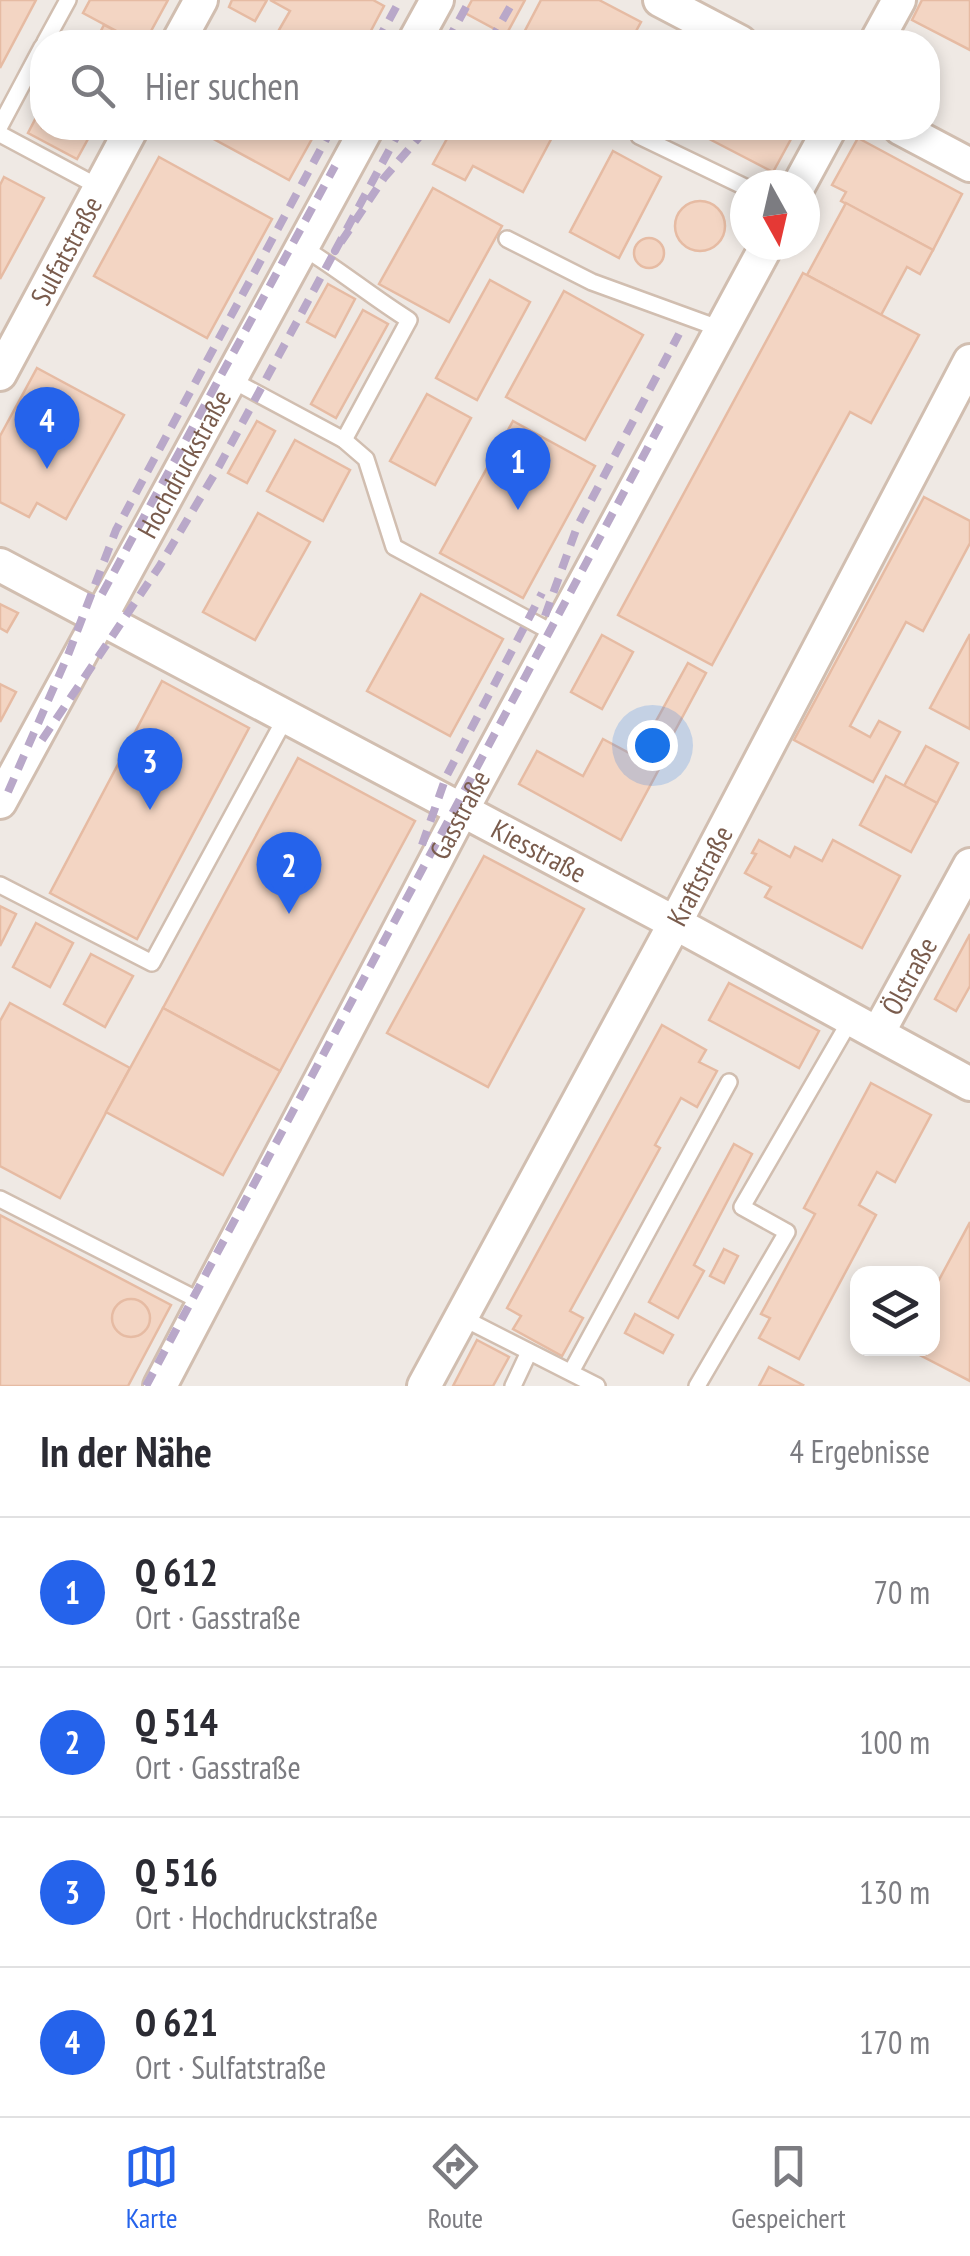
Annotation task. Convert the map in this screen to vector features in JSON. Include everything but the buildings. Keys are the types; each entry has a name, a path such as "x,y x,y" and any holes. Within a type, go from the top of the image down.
{"street":[{"path":"185,30 201,0"},
{"path":"421,30 437,0"},
{"path":"660,0 717,30"},
{"path":"881,30 894,1"},
{"name":"Sulfatstraße","path":"0,374 125,140"},
{"name":"Hochdruckstraße","path":"0,802 361,140"},
{"path":"807,170 823,140"},
{"path":"923,140 970,165"},
{"name":"Gasstraße","path":"160,1386 462,810 759,260"},
{"name":"Kraftstraße","path":"424,1386 675,923 970,361"},
{"name":"Kiesstraße","path":"0,565 970,1084"},
{"name":"Ölstraße","path":"865,1026 970,865"}],"lane":[{"path":"52,30 68,0"},
{"path":"2,118 30,69"},
{"path":"0,134 99,187"},
{"path":"647,140 730,181"},
{"path":"507,238 592,282 721,330"},
{"path":"302,247 409,320 344,440"},
{"path":"230,378 344,440 366,459 394,547 557,634"},
{"path":"0,885 152,963 287,716"},
{"path":"697,1386 786,1232 742,1208 865,1026"},
{"path":"570,1372 728,1082"},
{"path":"0,1199 204,1302"},
{"path":"462,1317 597,1386"},
{"path":"513,1386 529,1352"}],"shaded area":[{"path":"0,0 970,0 970,1386 0,1386"}],"railway":[{"path":"384,30 400,0"},
{"path":"454,30 470,0"},
{"path":"497,30 514,0"},
{"path":"8,792 68,655 116,530 326,140"},
{"path":"395,140 335,251 384,178 417,140"},
{"path":"102,594 335,166"},
{"path":"42,740 159,567 217,470 335,251"},
{"path":"545,616 577,527 679,334"},
{"path":"146,1386 662,421"},
{"path":"422,845 446,777 542,593"}],"place":[{"name":"O 621","path":"47,469"},
{"name":"Q 612","path":"518,510"},
{"name":"Q 516","path":"150,810"},
{"name":"Q 514","path":"289,914"}]}
